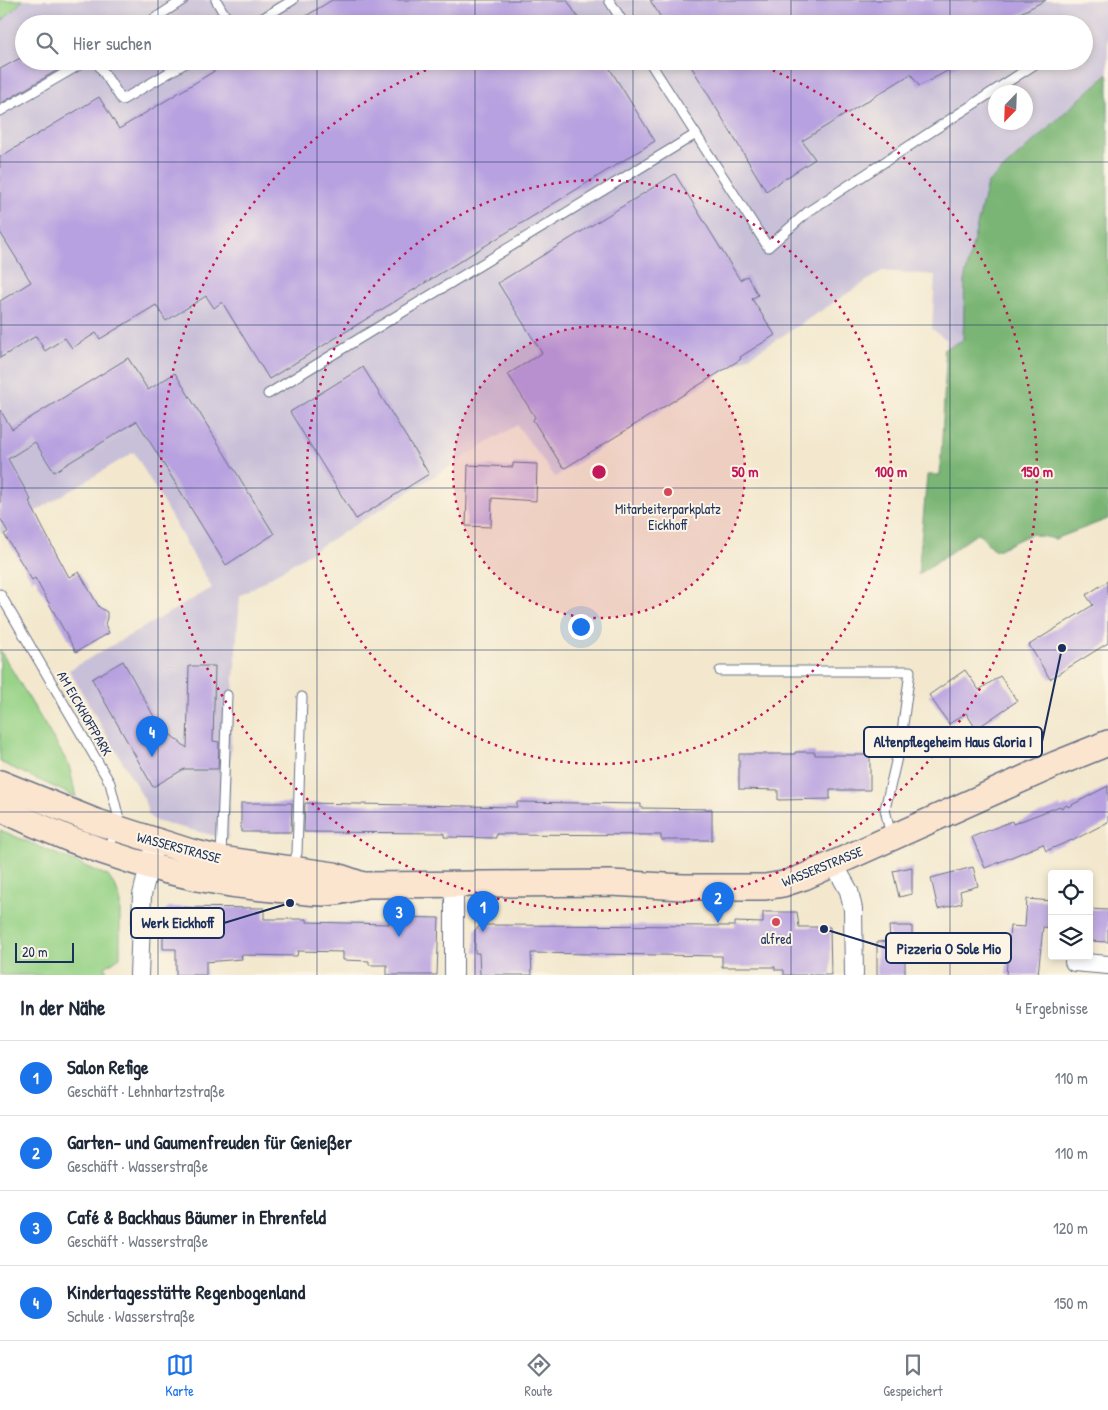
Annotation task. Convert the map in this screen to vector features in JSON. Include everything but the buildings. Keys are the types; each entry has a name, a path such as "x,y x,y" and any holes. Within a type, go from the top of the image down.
{"main road":[{"name":"WASSERSTRASSE","path":"0,808 31,823 148,866 186,876 250,888 334,893 365,885 611,883 683,887 765,887 783,884 804,877 1056,764 1108,743"},
{"name":"WASSERSTRASSE","path":"0,783 65,810 156,842 220,859 334,875 365,885"}],"street":[{"path":"139,975 142,895 148,866 156,842"},
{"path":"834,864 849,891 853,909 854,975"},
{"path":"454,885 454,975"},
{"path":"1074,962 1108,965"}],"lane":[{"path":"160,15 183,0"},
{"path":"216,0 225,15"},
{"path":"268,15 293,0"},
{"path":"609,0 618,15"},
{"path":"0,111 71,70"},
{"path":"102,70 122,100 174,70"},
{"path":"654,70 768,247 808,211 1026,70"},
{"path":"268,394 696,134"},
{"name":"AM EICKHOFFPARK","path":"0,594 110,783 119,819 117,829 107,852"},
{"path":"720,671 910,671 901,740 885,809 891,837"},
{"path":"220,859 227,695"},
{"path":"250,888 277,883 286,879 292,870 297,853 302,698"}],"shaded area":[{"path":"23,0 1108,0 1108,118 979,341 944,351 947,340 932,329 935,275 882,271 787,333 555,477 517,425 240,596 232,707 228,839 155,821 149,816 144,799 69,670 212,588 134,452 0,533 0,23"}],"green space":[{"path":"0,0 23,0 0,23"},
{"path":"1108,73 1108,519 1055,539 1031,534 995,551 978,533 918,575 927,475 940,475 946,363 943,350 963,340 965,277 987,184"},
{"path":"0,650 69,765 76,797 0,762"},
{"path":"0,830 108,876 116,888 120,899 120,957 105,967 108,975 0,975"}],"place":[{"name":"Mitarbeiterparkplatz Eickhoff","path":"668,492"},
{"name":"Altenpflegeheim Haus Gloria I","path":"1062,648"},
{"name":"Kindertagesstätte Regenbogenland","path":"152,757"},
{"name":"Werk Eickhoff","path":"290,903"},
{"name":"alfred","path":"776,922"},
{"name":"Garten- und Gaumenfreuden für Genießer","path":"718,923"},
{"name":"Pizzeria O Sole Mio","path":"824,929"},
{"name":"Salon Refige","path":"483,932"},
{"name":"Café & Backhaus Bäumer in Ehrenfeld","path":"399,937"}]}
